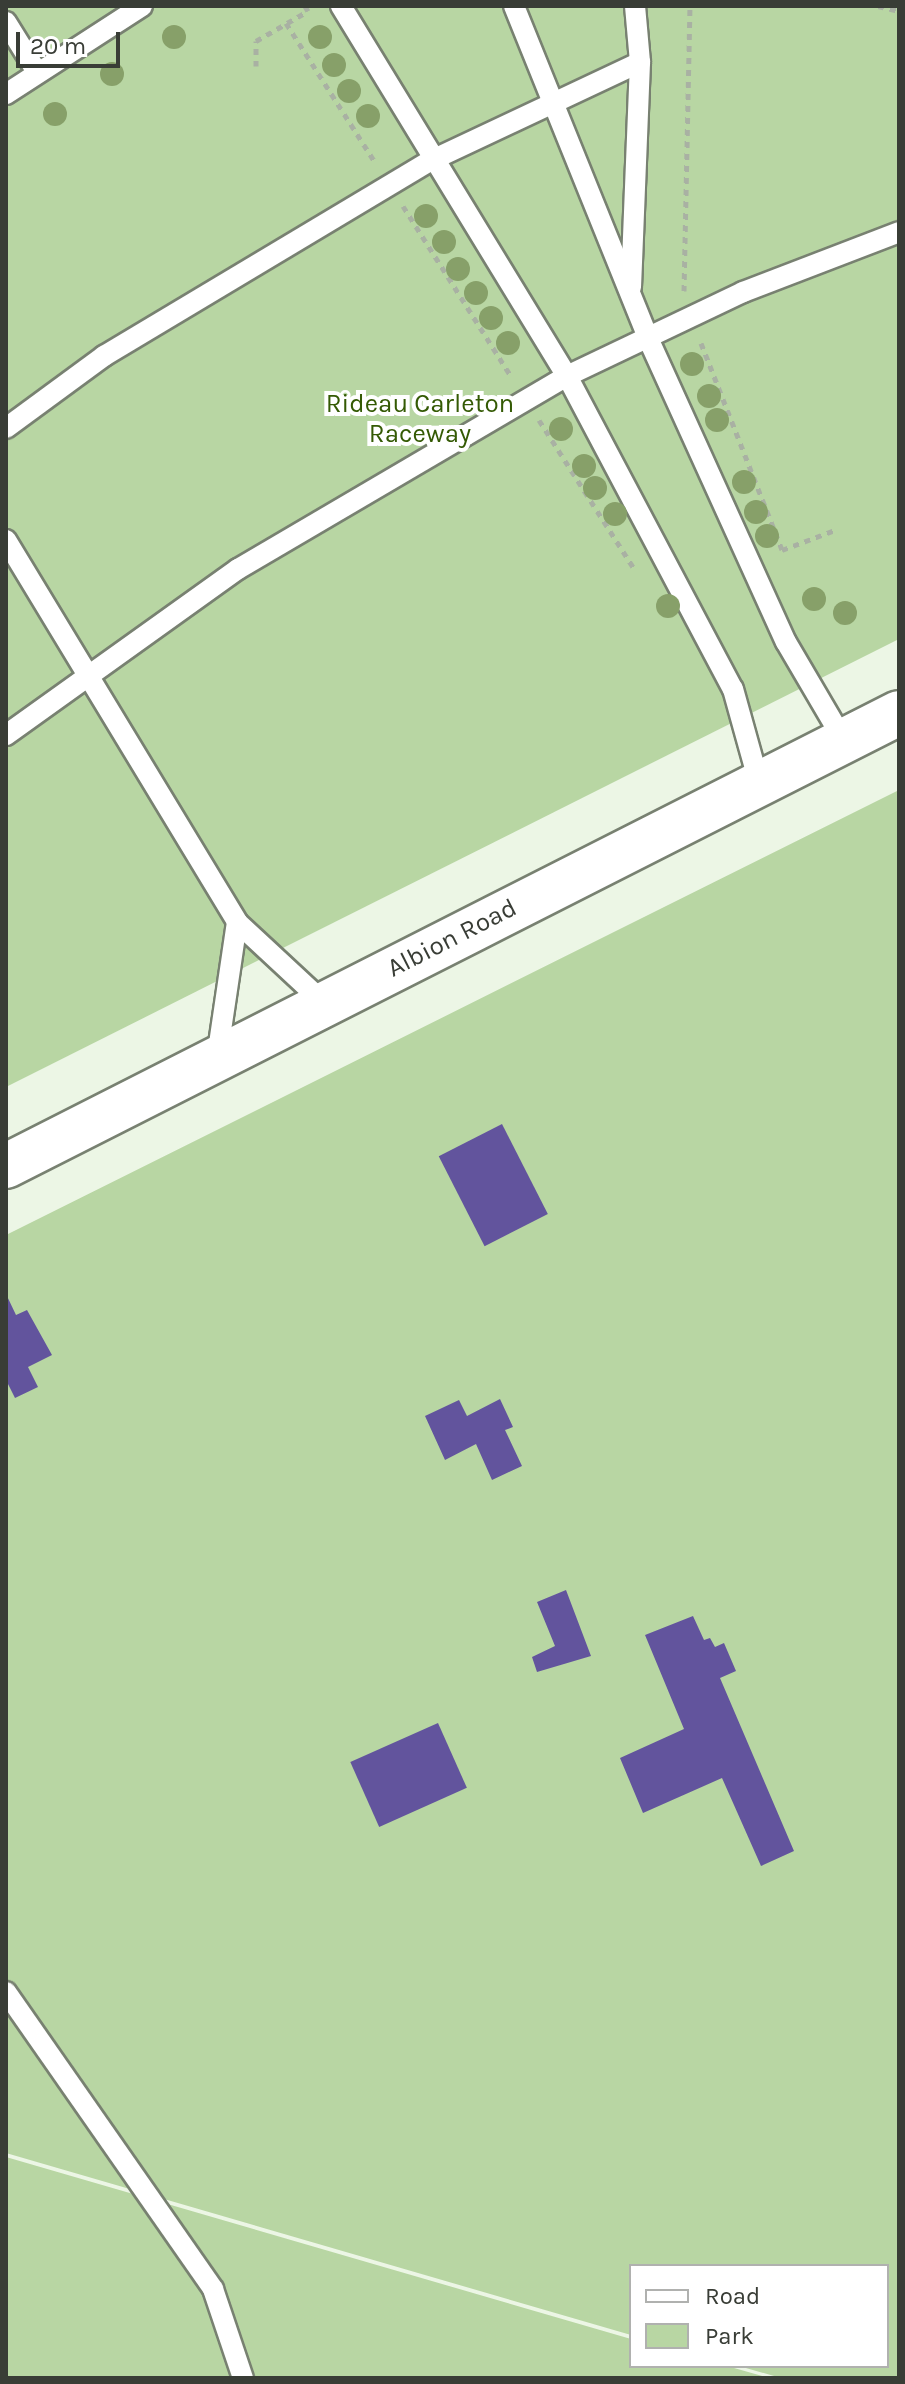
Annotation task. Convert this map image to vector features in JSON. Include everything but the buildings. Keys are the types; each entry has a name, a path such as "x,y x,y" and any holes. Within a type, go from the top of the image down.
{"main road":[{"name":"Albion Road","path":"6,1166 323,1002 899,713"}],"lane":[{"path":"6,94 142,6"},
{"path":"341,6 430,161 567,376 733,689 759,783"},
{"path":"514,6 647,336 786,642 844,741"},
{"path":"631,295 640,62 635,6"},
{"path":"6,22 37,72"},
{"path":"6,428 104,356 430,161 640,62"},
{"path":"6,735 238,569 567,376 743,292 899,232"},
{"path":"6,540 237,922 323,1002"},
{"path":"217,1057 237,922"},
{"path":"6,1992 213,2289 243,2378"}],"path":[{"path":"256,66 256,41 308,11 305,6"},
{"path":"684,296 690,6"},
{"path":"878,6 899,11"},
{"path":"286,23 381,172"},
{"path":"402,204 514,381"},
{"path":"698,334 782,550 835,530"},
{"path":"534,412 640,577"}],"green space":[{"name":"Rideau Carleton Raceway","path":"6,6 899,6 899,639 6,1087"},
{"path":"899,790 899,2378 781,2378 746,2368 889,2368 889,2264 629,2264 629,2334 6,2153 6,1235"},
{"path":"6,2157 629,2338 629,2368 734,2368 769,2378 6,2378"}]}
